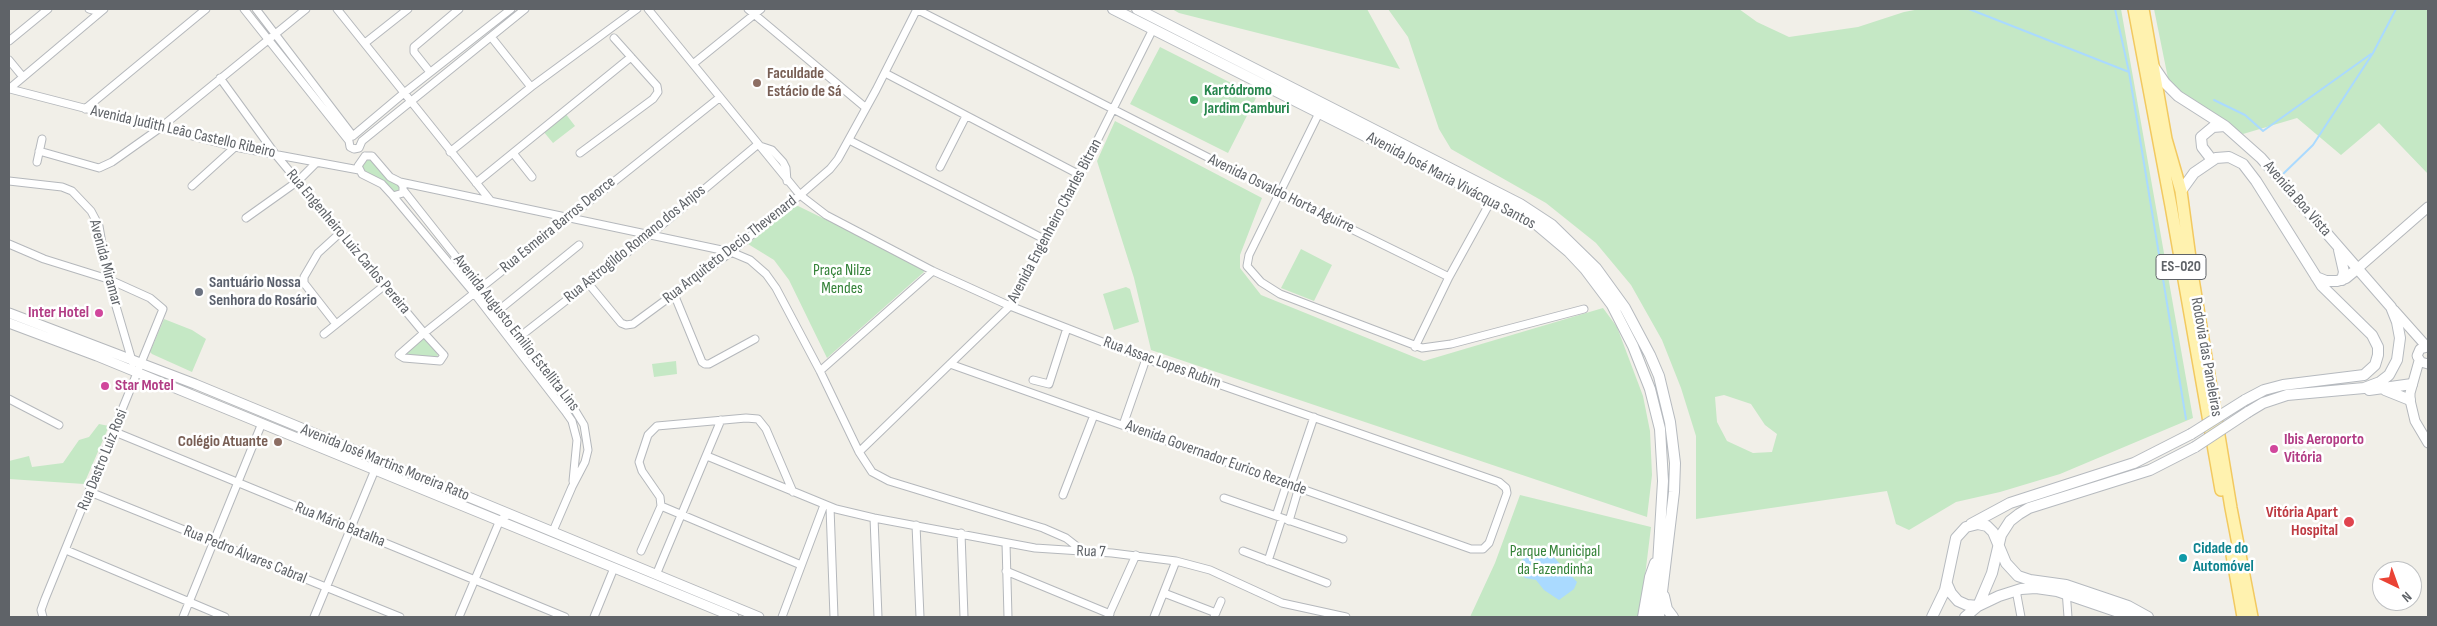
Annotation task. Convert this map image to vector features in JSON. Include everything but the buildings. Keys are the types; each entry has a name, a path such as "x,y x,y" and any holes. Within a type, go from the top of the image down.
{"main road":[{"name":"Avenida José Maria Vivácqua Santos","path":"1113,9 1492,199 1536,225 1569,252 1598,284 1627,332 1650,389 1660,429 1663,481 1657,581 1650,617"},
{"name":"Avenida José Maria Vivácqua Santos","path":"1137,9 1520,204 1552,225 1596,268 1625,308 1650,355 1659,376 1670,422 1675,463 1674,492 1659,617"},
{"name":"Rodovia das Paneleiras","path":"2134,9 2172,206 2245,617"},
{"name":"Rodovia das Paneleiras","path":"2143,9 2166,139 2181,191 2192,273 2231,508 2245,617"},
{"name":"Avenida Boa Vista","path":"2154,67 2165,83 2178,96 2225,126 2261,158 2391,307"},
{"path":"2181,191 2194,173 2212,160 2202,148 2201,137 2210,128 2225,126"},
{"name":"Avenida Boa Vista","path":"1966,528 1977,519 2004,506 2134,462 2191,434 2264,390 2283,385 2360,376 2368,372 2375,365 2378,351 2375,338 2328,293 2247,168 2229,157 2212,160"},
{"path":"2337,246 2344,272 2342,280"},
{"path":"2316,277 2326,281 2342,280 2358,269"},
{"path":"1978,606 1992,573 1999,545 2007,526 2014,517 2029,508 2135,476 2165,463 2195,447 2248,412 2280,396 2370,387 2380,382 2392,370 2397,360 2400,338 2397,322 2391,307"},
{"path":"2331,391 2384,389 2412,384"},
{"path":"2384,389 2410,400"},
{"path":"1932,617 1947,584 1954,543 1959,534 1974,524 1987,526 1993,532 2008,567 2018,576 2128,606 2148,617"},
{"path":"1643,617 1650,577 1658,555"},
{"path":"1947,584 1951,593 1958,601 1978,606"},
{"path":"1965,617 1978,606 2016,590 2044,588 2066,590 2133,617"},
{"path":"1663,589 1667,609 1673,617"}],"street":[{"path":"9,41 48,9"},
{"path":"90,9 102,10"},
{"path":"85,109 206,9"},
{"path":"244,9 352,137 360,137 362,143 372,156 390,176 400,182 651,234 731,252 750,260 766,274 787,307 868,468 878,476 1043,528 1066,538 1084,552"},
{"path":"256,9 348,129 352,137"},
{"path":"39,151 99,168 117,159 160,128 268,38 306,9"},
{"path":"337,9 490,201"},
{"path":"365,43 408,9"},
{"path":"430,72 414,52 414,48 459,9"},
{"path":"362,158 350,147 352,137 360,129 511,9"},
{"path":"354,149 359,148 362,143 525,9"},
{"path":"450,152 531,87 637,9"},
{"name":"Rua Assac Lopes Rubim","path":"648,9 787,181 800,196 826,215 933,271 1010,306 1146,358 1499,482 1506,488 1507,493 1491,538 1483,549"},
{"path":"748,9 866,108"},
{"path":"693,64 761,9"},
{"name":"Rua Arquiteto Decio Thevenard","path":"588,283 618,321 626,325 638,321 731,252 800,196 830,169 849,140 917,9"},
{"name":"Avenida Osvaldo Horta Aguirre","path":"917,9 1280,194 1449,277"},
{"path":"9,89 102,10"},
{"name":"Avenida Engenheiro Charles Bitran","path":"859,452 1010,306 1114,110 1153,29"},
{"path":"492,38 531,87"},
{"path":"580,153 657,94 657,86 614,38"},
{"path":"476,183 631,56"},
{"path":"9,60 23,77"},
{"path":"884,74 1080,175"},
{"name":"Rua Engenheiro Luiz Carlos Pereira","path":"220,78 276,155 444,355"},
{"name":"Avenida Judith Leão Castello Ribeiro","path":"9,89 235,147 358,170"},
{"name":"Rua Esmeira Barros Deorce","path":"444,355 440,361 404,358 399,355 719,98"},
{"path":"1319,113 1252,247 1247,266 1261,282 1280,294 1415,347 1430,348 1451,344 1584,309"},
{"path":"940,167 966,116"},
{"path":"348,129 360,129"},
{"path":"37,162 42,139"},
{"path":"849,140 1046,240"},
{"name":"Rua Astrogildo Romano dos Anjos","path":"513,342 651,234 757,145"},
{"path":"192,186 235,147"},
{"path":"513,153 532,177"},
{"path":"358,170 358,163 362,158 372,156"},
{"path":"246,218 298,181 316,163"},
{"name":"Avenida Augusto Emilio Estellita Lins","path":"358,170 382,184 393,196 513,342 572,421 576,432 578,449 572,487"},
{"name":"Avenida Miramar","path":"9,181 62,187 80,198 91,211 98,226 108,279 138,362"},
{"name":"Avenida Augusto Emilio Estellita Lins","path":"400,182 404,191 482,287 567,397 584,426 588,450 585,462 553,531"},
{"path":"393,196 400,195 404,191"},
{"path":"1415,347 1449,277 1492,199"},
{"path":"2358,269 2428,207"},
{"path":"336,324 304,283 304,277 318,253 341,232"},
{"path":"9,244 44,259 108,279"},
{"path":"500,310 579,245"},
{"path":"820,371 933,271"},
{"name":"Rua Dastro Luiz Rosi","path":"42,614 138,372 138,362 163,309 150,298 108,279"},
{"path":"324,334 384,285"},
{"path":"674,294 702,362 705,364 709,364 755,339"},
{"name":"Avenida Boa Vista","path":"2391,307 2428,347"},
{"name":"Avenida José Martins Moreira Rato","path":"9,313 138,362 553,531 746,615 760,617"},
{"name":"Avenida José Martins Moreira Rato","path":"9,322 138,372 734,617"},
{"path":"1033,380 1049,384 1067,328"},
{"path":"2428,347 2418,351 2425,364 2412,384 2410,400 2415,421 2428,443"},
{"path":"1123,425 1146,358"},
{"path":"123,367 130,367 138,362"},
{"name":"Avenida Governador Eurico Rezende","path":"950,364 1471,549 1483,549"},
{"path":"9,399 59,425"},
{"path":"1062,495 1094,415"},
{"path":"1282,518 1314,417"},
{"path":"641,551 661,506 660,497 639,466 644,445 650,431 659,425 753,418 761,422 766,429 793,492"},
{"path":"656,575 721,420"},
{"path":"183,617 262,423"},
{"name":"Rua Mário Batalha","path":"114,432 565,617"},
{"name":"Rua 7","path":"707,456 827,506 874,518 1006,543 1176,560 1210,570 1282,603 1326,615 1346,617"},
{"path":"314,617 379,460"},
{"path":"1268,561 1292,485"},
{"name":"Rua Pedro Álvares Cabral","path":"90,492 400,617"},
{"path":"1224,498 1343,539"},
{"path":"661,506 801,565"},
{"path":"782,617 801,565 827,506"},
{"path":"827,506 834,617"},
{"path":"459,617 500,520 509,514"},
{"path":"874,518 878,617"},
{"path":"916,525 920,617"},
{"path":"961,533 964,617"},
{"path":"1006,543 1008,617"},
{"path":"66,550 225,617"},
{"path":"1243,551 1327,583"},
{"path":"1006,571 1109,616 1136,555"},
{"path":"1154,617 1176,560"},
{"path":"594,617 614,568"},
{"path":"2016,590 2021,617"},
{"path":"2066,590 2068,617"},
{"path":"1164,593 1215,615 1221,601"}],"green space":[{"path":"1172,9 1367,9 1400,69 1179,13"},
{"path":"1388,9 1739,9 1757,22 1789,37 1858,27 1904,12 1920,9 2121,9 2193,418 2060,474 2000,492 1956,502 1909,530 1896,524 1887,491 1696,519 1696,436 1681,388 1662,340 1631,285 1596,243 1546,203 1451,149 1439,129 1408,37","holes":["1724,395 1751,404 1765,425 1777,434 1772,452 1753,453 1727,441 1717,422 1715,397"]},
{"path":"2154,9 2428,9 2428,174 2379,123 2341,155 2297,118 2243,134 2194,105 2172,98"},
{"name":"Kartódromo Jardim Camburi","path":"1160,47 1257,96 1228,153 1130,104"},
{"path":"565,113 575,126 553,143 543,131"},
{"path":"1115,121 1262,198 1240,255 1240,268 1261,295 1424,361 1603,308 1617,327 1643,396 1650,431 1652,475 1647,517 1151,350 1134,278 1097,161"},
{"path":"374,159 403,189 397,195 361,170 361,161"},
{"name":"Praça Nilze Mendes","path":"798,206 921,266 924,272 827,358 789,280 774,260 748,244 792,207"},
{"path":"1301,249 1332,265 1314,301 1281,288"},
{"path":"1126,287 1130,289 1139,322 1114,330 1103,294"},
{"path":"164,319 192,330 206,339 192,372 150,352"},
{"path":"425,336 438,355 436,358 405,357 404,353"},
{"path":"676,361 677,374 654,377 652,364"},
{"path":"99,424 109,426 84,484 9,479 9,461 29,456 32,467 63,463 79,440 89,437"},
{"name":"Parque Municipal da Fazendinha","path":"1520,495 1651,527 1640,617 1470,617 1495,563"}],"water":[{"path":"1547,550 1577,582 1574,589 1559,600 1544,590 1536,580 1525,578 1517,569 1523,559 1537,551"}],"waterway":[{"path":"1969,9 2129,72"},
{"path":"2115,9 2129,72 2186,419"},
{"path":"2283,174 2313,145 2373,53 2396,9"},
{"path":"2214,100 2245,115 2263,131 2371,54"}],"place":[{"name":"Faculdade Estácio de Sá","path":"757,83"},
{"name":"Kartódromo Jardim Camburi","path":"1194,100"},
{"name":"Santuário Nossa Senhora do Rosário","path":"199,292"},
{"name":"Inter Hotel","path":"99,313"},
{"name":"Star Motel","path":"105,386"},
{"name":"Colégio Atuante","path":"278,442"},
{"name":"Ibis Aeroporto Vitória","path":"2274,449"},
{"name":"Vitória Apart Hospital","path":"2349,522"},
{"name":"Cidade do Automóvel","path":"2183,558"}]}
